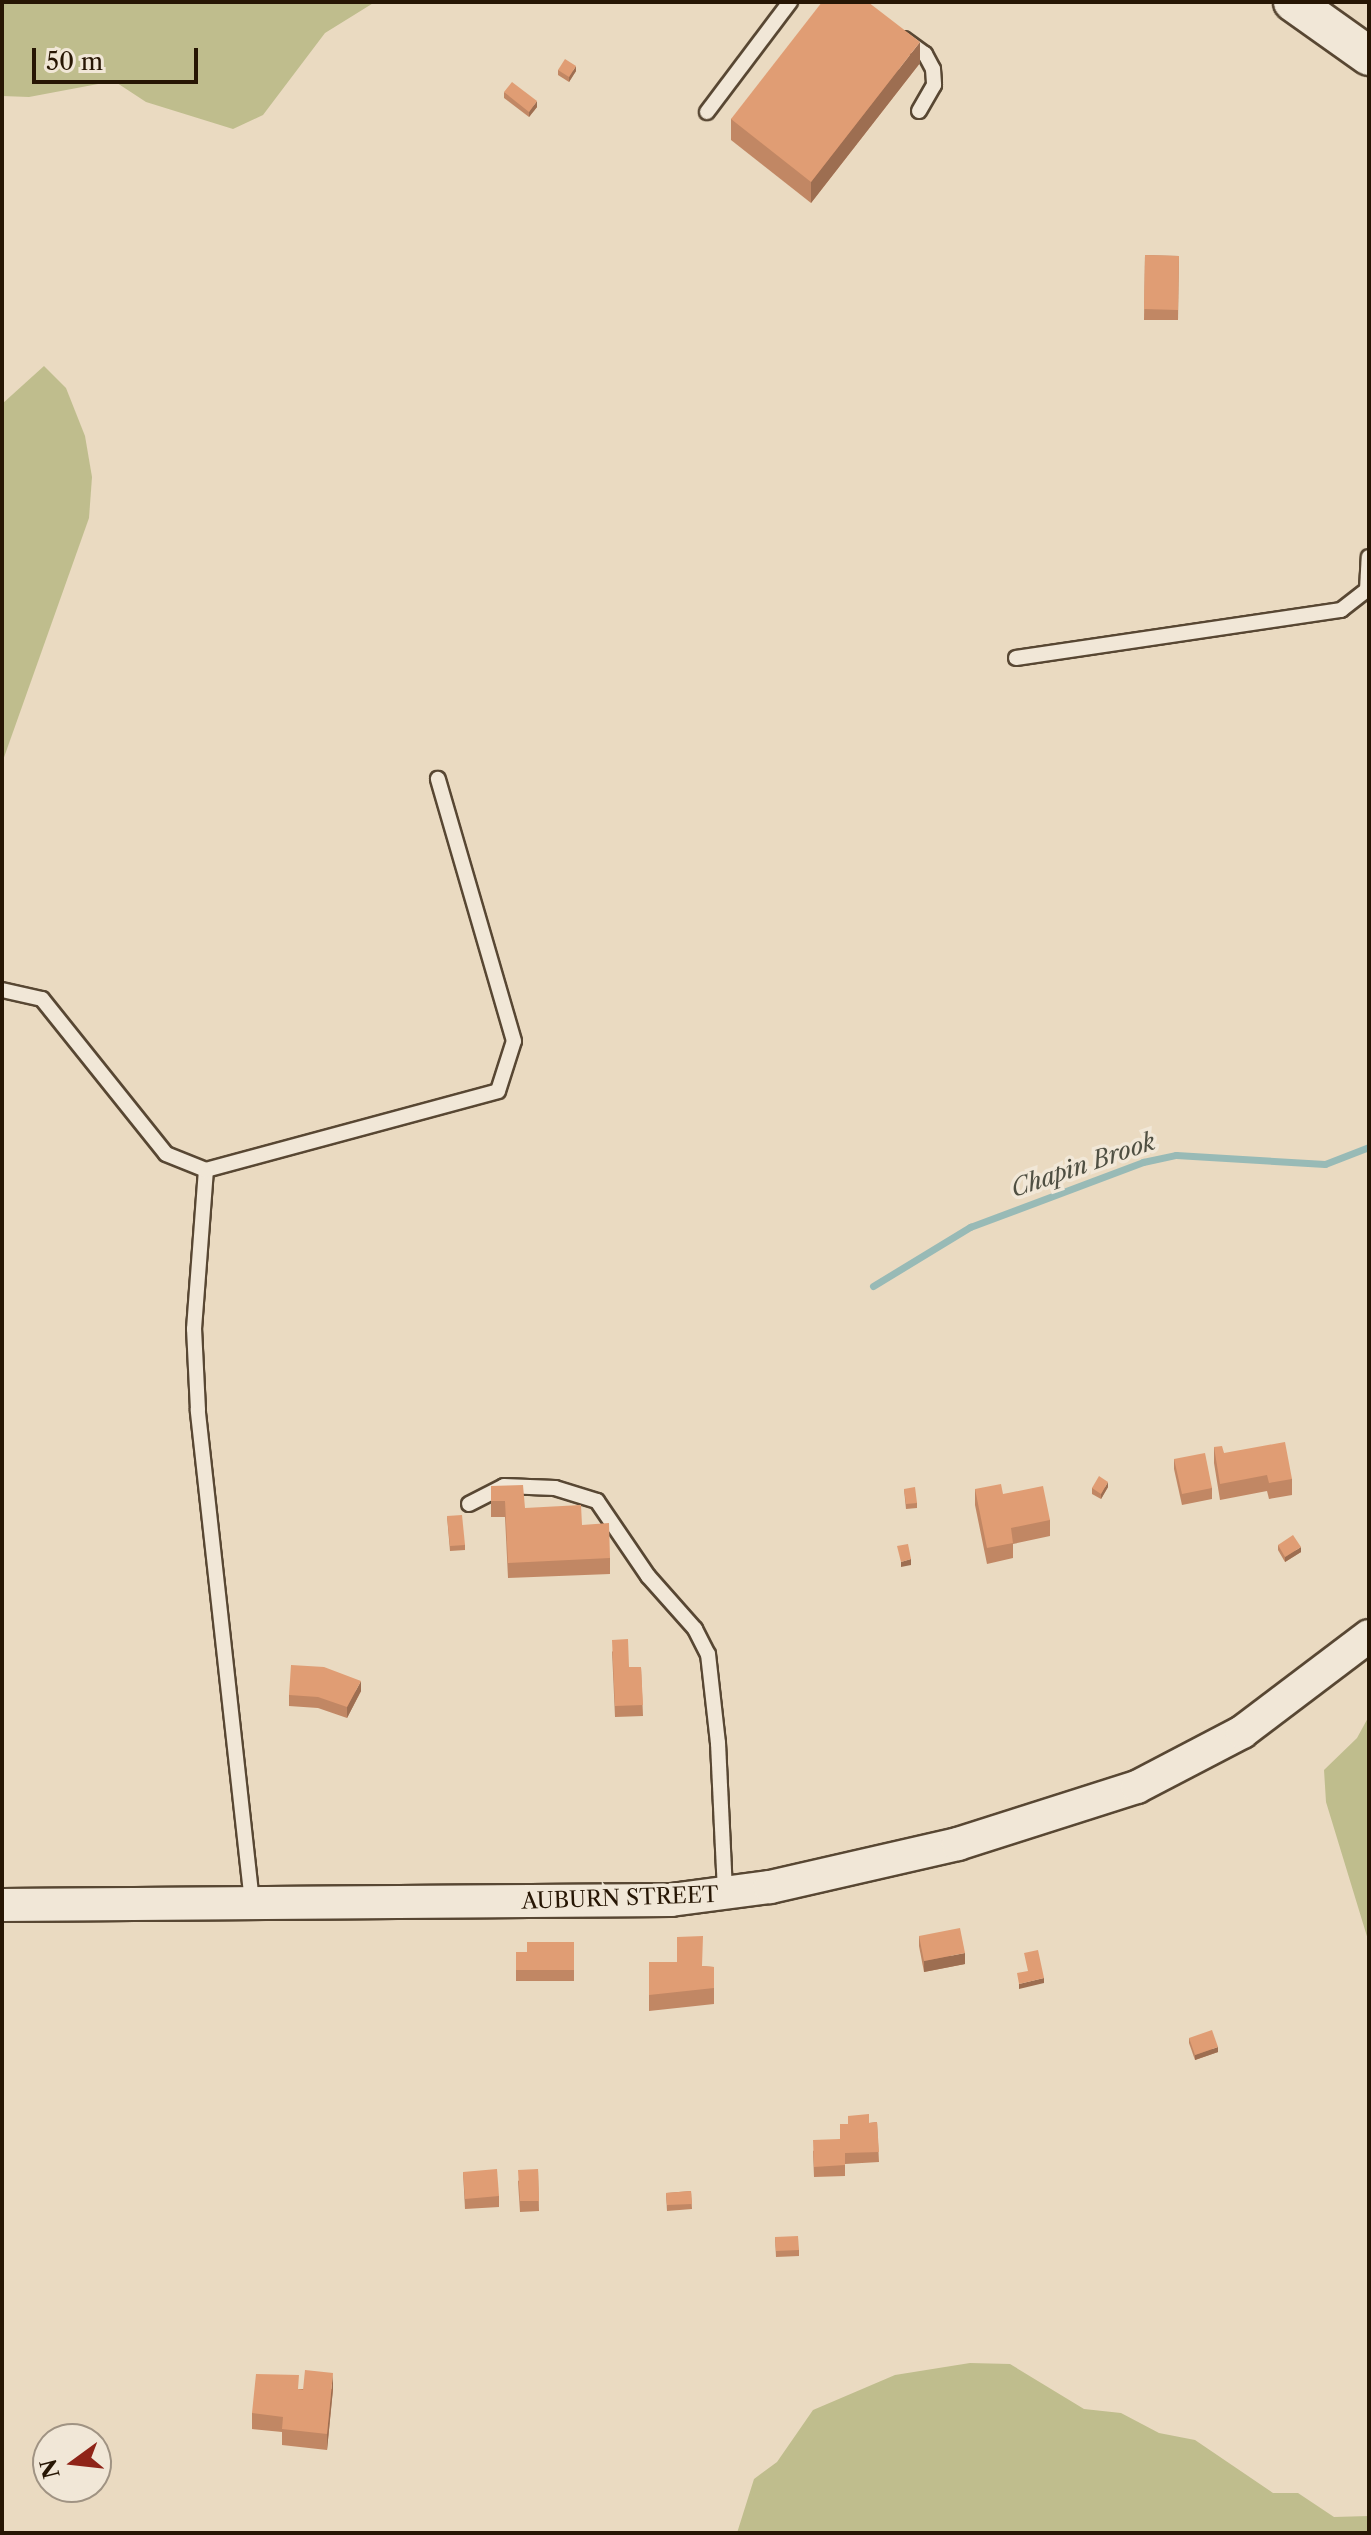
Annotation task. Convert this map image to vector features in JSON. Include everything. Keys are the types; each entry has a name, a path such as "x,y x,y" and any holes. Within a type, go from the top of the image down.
{"main road":[{"path":"1293,2 1369,56"}],"street":[{"name":"AUBURN STREET","path":"2,1905 586,1902 725,1894 958,1844 1137,1787 1242,1732 1369,1636"}],"lane":[{"path":"707,112 790,2"},
{"path":"888,28 925,54 933,69 934,85 919,111"},
{"path":"1016,658 1341,610 1367,590 1369,557"},
{"path":"2,990 42,999 166,1154 206,1170 498,1091 514,1041 438,779"},
{"path":"206,1170 194,1329 198,1410 252,1902"},
{"path":"469,1504 504,1486 555,1488 597,1501 656,1587 695,1629 708,1654 717,1729 725,1894"}],"shaded area":[{"path":"2,2 375,2 325,33 263,115 233,129 146,102 114,81 29,97 2,96"},
{"path":"44,366 66,388 85,436 92,477 89,518 2,763 2,404"},
{"path":"1369,1716 1369,1943 1326,1802 1324,1770 1357,1738"},
{"path":"970,2363 1010,2364 1084,2409 1121,2413 1159,2433 1195,2440 1273,2493 1298,2493 1334,2517 1369,2516 1369,2533 737,2533 754,2479 777,2462 813,2410 895,2375"}],"building":[{"path":"822,2 868,2 920,42 811,182 731,119"},
{"path":"565,59 576,66 569,77 558,70"},
{"path":"512,82 537,101 529,112 504,92"},
{"path":"1145,255 1179,256 1178,310 1144,309"},
{"path":"1285,1442 1292,1479 1269,1483 1267,1475 1220,1484 1214,1447 1222,1446 1224,1453"},
{"path":"1205,1453 1212,1488 1182,1494 1174,1459"},
{"path":"1099,1476 1108,1482 1101,1494 1092,1488"},
{"path":"1001,1484 1003,1494 1043,1486 1050,1520 1011,1528 1013,1543 987,1548 975,1489"},
{"path":"523,1485 525,1508 581,1505 582,1525 609,1523 610,1558 508,1563 505,1501 491,1501 491,1486"},
{"path":"915,1487 917,1503 906,1504 904,1489"},
{"path":"462,1515 465,1545 450,1546 447,1516"},
{"path":"1293,1535 1301,1547 1285,1557 1278,1545"},
{"path":"908,1544 911,1559 901,1562 897,1546"},
{"path":"628,1639 629,1667 641,1667 643,1705 615,1706 612,1640"},
{"path":"291,1665 324,1667 361,1681 347,1707 318,1697 289,1695"},
{"path":"960,1928 965,1953 924,1961 919,1936"},
{"path":"703,1936 702,1966 714,1967 714,1988 649,1995 649,1962 677,1962 677,1937"},
{"path":"527,1942 574,1942 574,1970 516,1970 516,1952 527,1952"},
{"path":"1038,1950 1044,1978 1019,1984 1017,1973 1028,1971 1024,1953"},
{"path":"1212,2030 1218,2047 1195,2055 1189,2038"},
{"path":"869,2114 869,2123 877,2122 879,2152 845,2153 845,2165 814,2167 813,2140 840,2139 840,2124 848,2124 848,2116"},
{"path":"497,2169 499,2196 465,2199 463,2172"},
{"path":"538,2169 539,2201 520,2201 518,2170"},
{"path":"691,2191 692,2204 667,2205 666,2193"},
{"path":"798,2236 799,2250 776,2251 775,2237"},
{"path":"305,2370 333,2373 327,2434 282,2429 283,2417 252,2413 256,2374 299,2375 298,2389 303,2390"}],"waterway":[{"name":"Chapin Brook","path":"873,1286 970,1227 1143,1162 1176,1155 1325,1164 1369,1147"}]}
